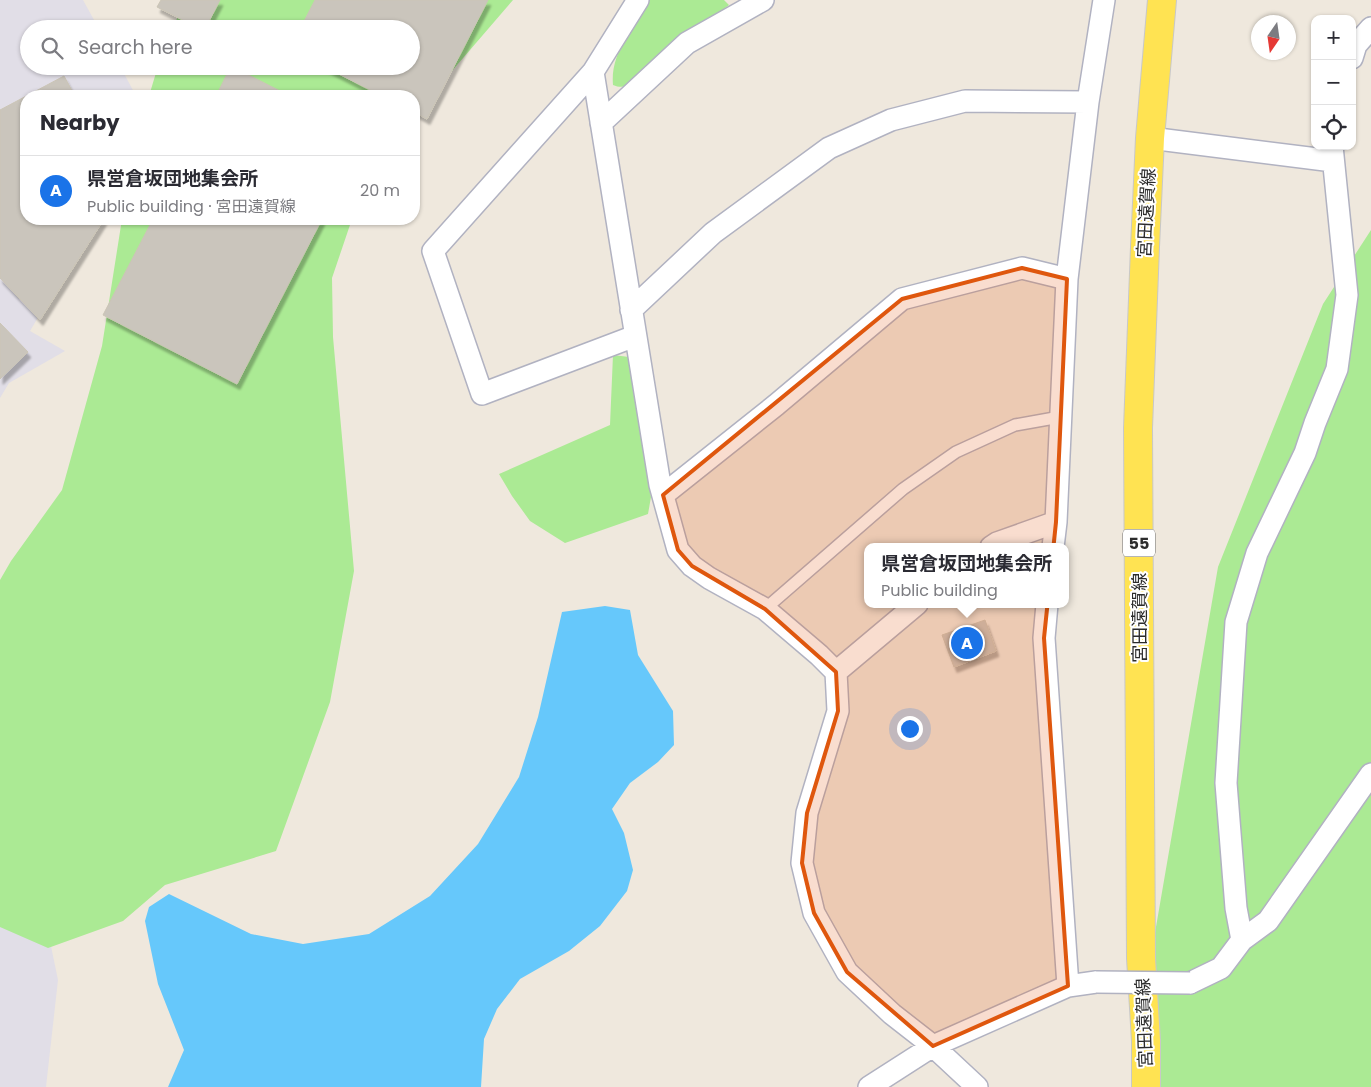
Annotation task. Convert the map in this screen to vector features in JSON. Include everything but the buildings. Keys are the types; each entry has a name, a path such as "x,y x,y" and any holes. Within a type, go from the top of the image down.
{"main road":[{"name":"宮田遠賀線","path":"1146,1087 1146,1040 1141,958 1138,428 1150,138 1162,0"}],"street":[{"path":"636,336 482,394 432,251 593,72 638,0"},
{"path":"601,123 687,43 763,0"},
{"path":"1053,543 1067,279 1088,102 1104,0"},
{"path":"1356,45 1371,28"},
{"path":"593,72 663,495 678,550 692,566 765,609 836,672 838,711 807,813 802,863 814,913 847,972 892,1014 933,1046 977,1087"},
{"path":"632,310 713,233 829,148 891,120 965,101 1088,102"},
{"path":"1150,138 1333,154 1346,295 1337,369 1305,453 1256,552 1236,622 1226,783 1236,908 1242,940"},
{"path":"663,495 776,405 902,299 1022,268 1067,279"},
{"path":"996,543 1056,522"},
{"path":"836,672 913,608"},
{"path":"1047,608 1044,638 1068,986"},
{"path":"869,1087 933,1046 1068,986 1096,982 1190,983 1221,968 1242,940 1268,920 1371,774"}],"lane":[{"path":"765,609 903,489 956,452 1016,425 1060,417"}],"highlighted area":[{"path":"1022,268 1067,279 1056,522 1044,638 1068,986 933,1046 847,972 814,913 802,863 807,813 838,711 836,672 765,609 692,566 678,550 663,495 902,299"}],"shaded area":[{"path":"0,0 83,0 94,20 20,20 20,75 125,75 133,90 20,90 20,225 92,225 30,331 65,351 9,383 0,398"},
{"path":"0,824 33,859 58,980 46,1087 0,1087"}],"green space":[{"path":"188,0 513,0 420,108 420,90 151,90 155,75 420,75 420,20 176,20"},
{"path":"650,0 724,0 729,5 631,83 621,87 613,85 613,73 619,51 630,30"},
{"path":"121,225 350,225 332,278 333,337 354,571 330,702 276,851 165,885 123,921 48,948 0,927 0,580 11,561 62,490 102,346"},
{"path":"1371,230 1371,1087 1150,1087 1146,985 1218,567 1323,304"},
{"path":"613,355 629,357 651,497 648,514 565,543 530,521 499,474 610,425"}],"water":[{"path":"605,606 630,610 638,655 673,711 674,745 658,762 630,783 612,809 624,833 633,870 627,891 600,926 569,951 520,979 497,1009 484,1039 481,1087 168,1087 184,1050 158,984 145,921 149,907 169,894 251,934 303,944 369,934 430,896 478,844 519,777 538,717 562,612"}],"place":[{"name":"県営倉坂団地集会所","path":"967,643"}]}
